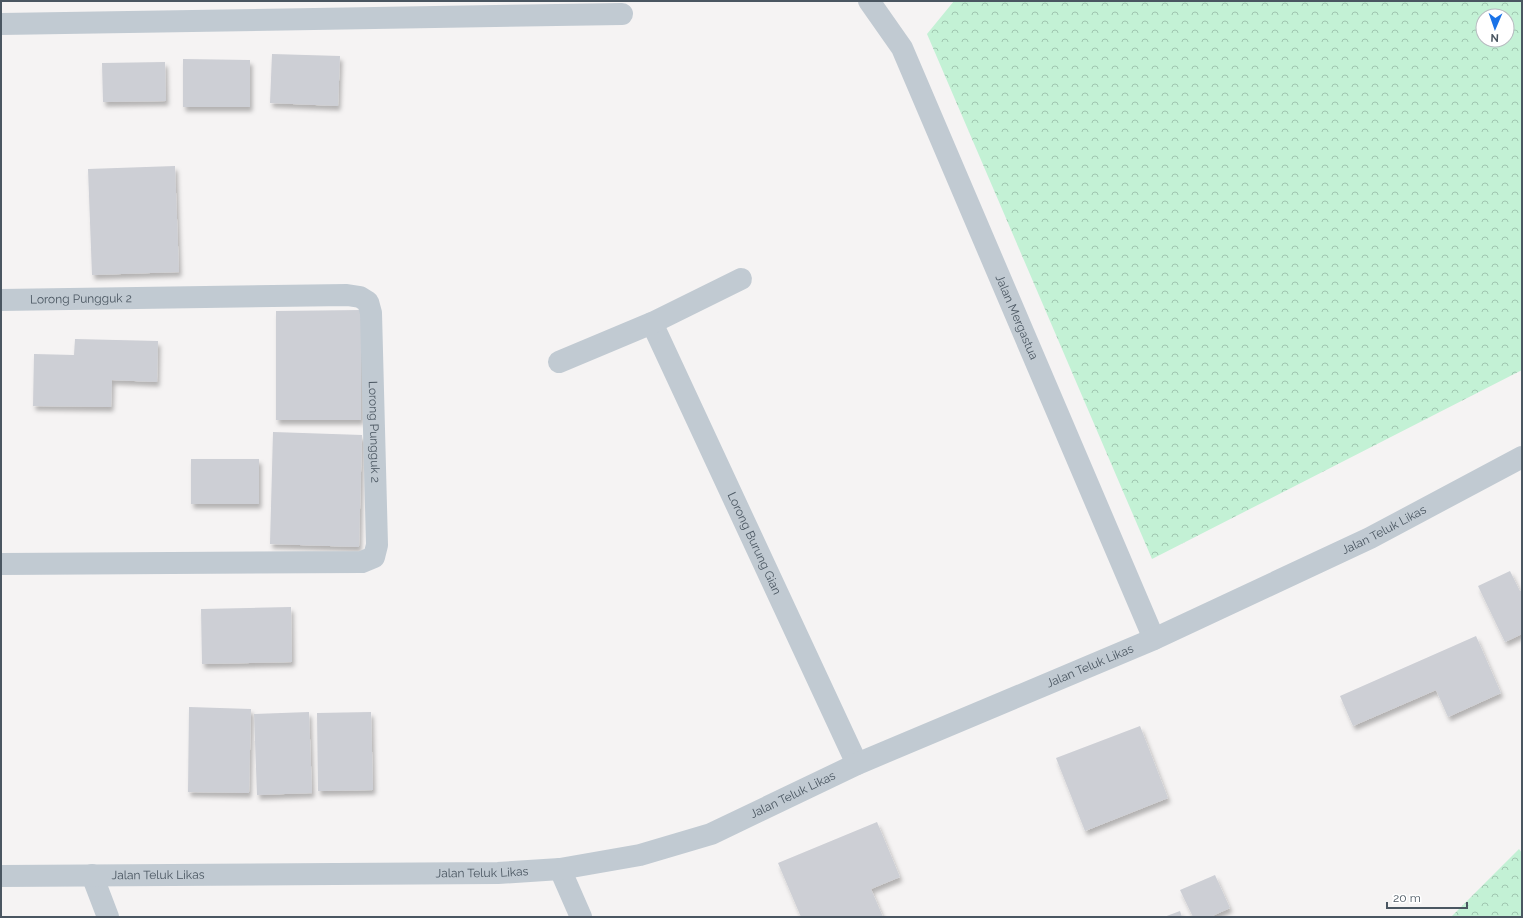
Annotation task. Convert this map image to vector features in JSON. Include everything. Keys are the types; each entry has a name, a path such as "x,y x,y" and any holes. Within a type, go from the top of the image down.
{"street":[{"name":"Jalan Mergastua","path":"869,1 902,48 1154,639"},
{"path":"1,24 622,14"},
{"path":"559,362 652,323 741,279"},
{"name":"Lorong Pungguk 2","path":"1,300 347,295 360,297 368,302 371,313 377,545 374,557 362,562 1,564"},
{"name":"Lorong Burung Gian","path":"652,323 857,764"},
{"name":"Jalan Teluk Likas","path":"1,876 498,873 560,869 640,855 711,834 857,764 1154,639 1370,538 1522,457"},
{"path":"560,869 581,917"},
{"path":"92,875 108,917"}],"green space":[{"path":"954,1 1522,1 1522,370 1152,559 927,34"},
{"path":"1519,849 1522,853 1522,917 1451,917"}],"building":[{"path":"272,54 340,56 338,106 270,103"},
{"path":"183,59 250,60 250,107 183,107"},
{"path":"165,62 166,101 103,102 102,63"},
{"path":"175,166 179,272 92,275 88,169"},
{"path":"361,310 361,420 276,420 276,311"},
{"path":"75,339 158,341 157,382 112,380 111,407 33,406 34,354 74,355"},
{"path":"273,432 362,435 359,547 270,544"},
{"path":"191,459 259,459 259,504 191,504"},
{"path":"1510,571 1520,591 1522,590 1522,634 1505,642 1478,586"},
{"path":"291,607 292,662 202,664 201,609"},
{"path":"1476,636 1501,693 1448,717 1436,690 1353,726 1340,696"},
{"path":"189,707 251,709 249,793 188,792"},
{"path":"309,712 312,793 257,795 254,714"},
{"path":"371,712 373,790 318,791 317,713"},
{"path":"1140,726 1168,798 1085,831 1056,758"},
{"path":"877,822 900,877 871,889 883,917 801,917 778,863"},
{"path":"1215,875 1230,908 1210,917 1193,917 1180,890"},
{"path":"1180,911 1182,917 1164,917"}]}
